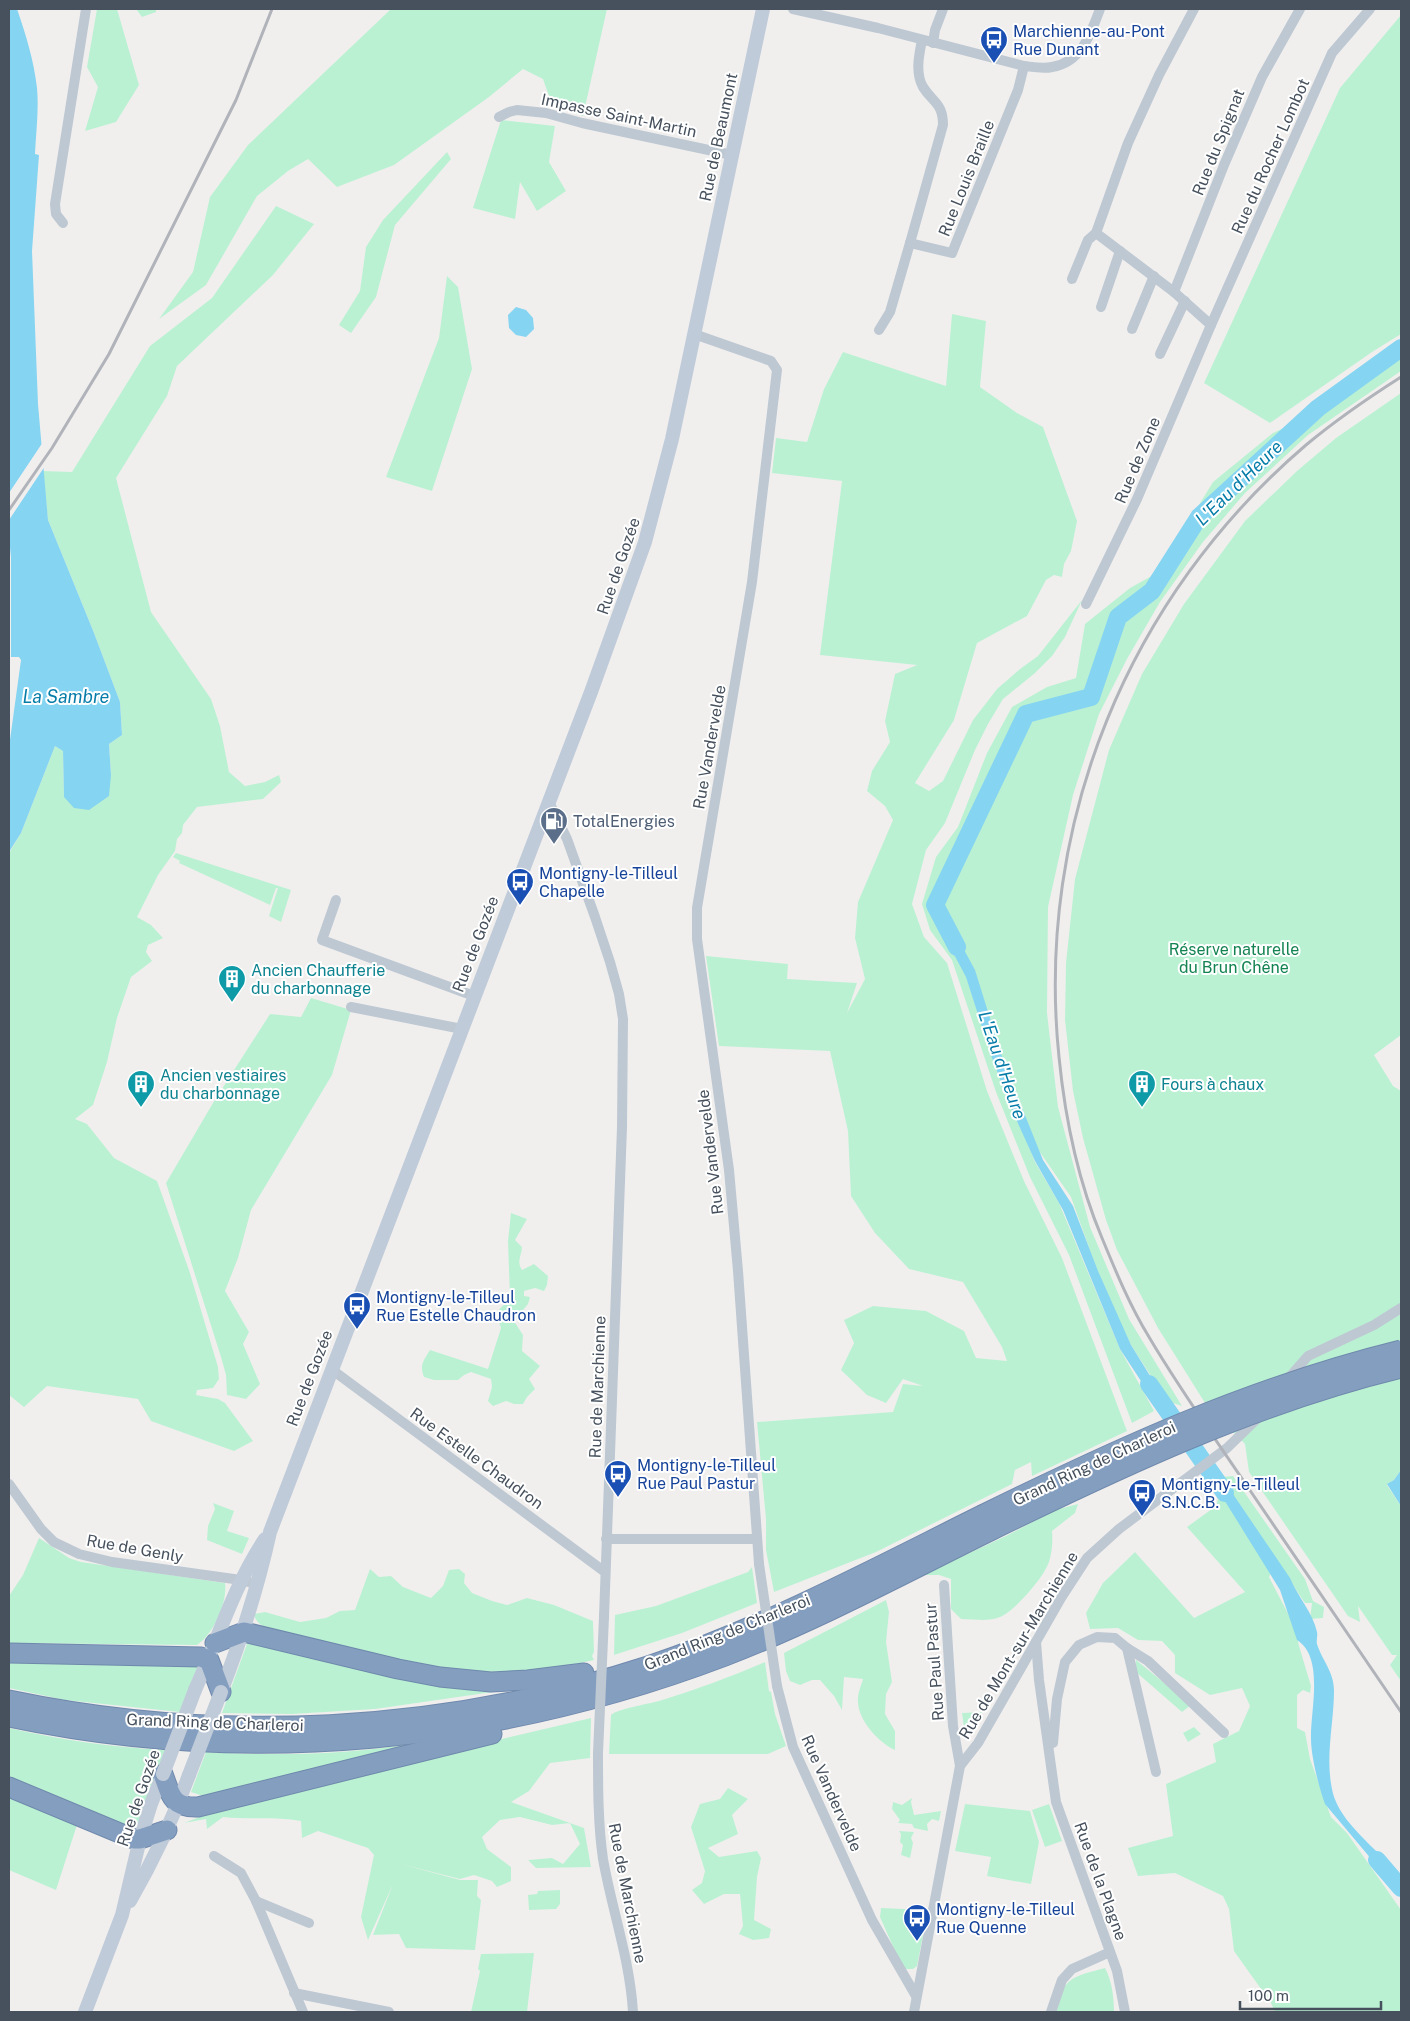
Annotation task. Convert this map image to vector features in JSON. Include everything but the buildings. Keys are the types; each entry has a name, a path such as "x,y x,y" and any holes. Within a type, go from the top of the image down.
{"highway":[{"name":"Grand Ring de Charleroi","path":"9,1717 51,1726 139,1738 246,1744 406,1736 484,1724 558,1708 652,1682 736,1651 809,1620 986,1523 1096,1459 1202,1414 1314,1374 1401,1350"},
{"name":"Grand Ring de Charleroi","path":"9,1700 54,1709 138,1720 250,1726 325,1725 404,1718 481,1707 557,1691 648,1666 720,1638 1174,1444 1320,1390 1401,1368"},
{"path":"215,1643 244,1632 398,1669 440,1677 491,1682 571,1676 616,1666 648,1666"},
{"path":"9,1654 201,1657 208,1660 221,1692"},
{"path":"163,1774 168,1789 178,1805 185,1808 198,1807 533,1724 558,1708"},
{"path":"9,1787 134,1839 140,1839 167,1830"}],"main road":[{"name":"Rue de Beaumont","path":"708,273 763,9"},
{"name":"Rue de Gozée","path":"122,1915 147,1871 178,1805 244,1632 270,1532 592,692 646,542 670,448 708,273"},
{"name":"Rue de Gozée","path":"85,2012 122,1915 140,1839 151,1804 241,1580 250,1561 270,1532"}],"street":[{"path":"63,224 56,214 55,204 86,9"},
{"path":"793,9 878,28 1024,66 1052,67 1072,58 1083,49 1097,10"},
{"path":"933,43 935,30 943,9"},
{"path":"1072,279 1088,240 1096,233 1128,143 1159,75 1194,9"},
{"name":"Rue du Spignat","path":"1174,292 1224,165 1262,76 1300,9"},
{"name":"Rue du Rocher Lombot","path":"1211,325 1332,53 1370,9"},
{"name":"Rue Louis Braille","path":"922,40 918,59 918,72 922,86 938,104 943,113 943,125 910,243 952,254 1018,90 1024,66"},
{"name":"Impasse Saint-Martin","path":"499,117 517,110 546,113 582,123 732,155"},
{"path":"1096,233 1154,276 1211,325"},
{"path":"879,330 890,312 910,243"},
{"path":"1101,307 1120,251"},
{"path":"1132,329 1154,276"},
{"path":"1160,354 1185,301"},
{"name":"Rue de Zone","path":"1086,604 1137,499 1211,325"},
{"name":"Rue Vandervelde","path":"694,334 771,360 777,370 752,582 699,898 697,931 729,1170 759,1564 777,1686 793,1746 872,1920 916,1996"},
{"name":"Rue de Marchienne","path":"549,802 567,839 595,917 612,970 622,1019 622,1127 598,1753 598,1801 603,1859 630,1978 634,2012"},
{"path":"336,900 322,940 474,996"},
{"path":"351,1007 462,1029"},
{"name":"Rue de Mont-sur-Marchienne","path":"914,2012 960,1766 978,1743 1087,1558 1119,1529 1227,1448 1262,1414 1290,1376 1308,1356 1374,1325 1401,1308"},
{"name":"Rue Estelle Chaudron","path":"331,1369 606,1572"},
{"name":"Rue de Genly","path":"9,1484 41,1529 54,1542 79,1554 112,1562 241,1580 256,1584"},
{"path":"606,1539 756,1539"},
{"name":"Rue Paul Pastur","path":"944,1585 953,1726 960,1766"},
{"name":"Rue de la Plagne","path":"1051,1759 1057,1698 1066,1662 1079,1645 1097,1636 1115,1638 1148,1661 1224,1733"},
{"name":"Rue de la Plagne","path":"1036,1642 1039,1680 1056,1802 1117,1970 1125,2012"},
{"path":"1127,1648 1156,1772"},
{"path":"214,1856 241,1874 256,1901 303,2012"},
{"path":"256,1901 309,1923"},
{"path":"1051,2012 1062,1980 1072,1969 1110,1952"},
{"path":"294,1993 389,2012"}],"green space":[{"path":"97,9 117,9 139,85 116,122 85,131 98,87 87,67"},
{"path":"136,9 156,9 156,12 142,17"},
{"path":"391,9 607,9 583,116 552,105 543,79 523,69 489,97 394,165 337,187 308,159 288,171 257,196 206,285 159,319 193,272 210,197 248,145"},
{"path":"1401,15 1401,334 1270,423 1204,383 1340,88"},
{"path":"501,120 555,126 549,162 566,191 537,211 520,182 515,219 473,208"},
{"path":"447,152 451,159 395,225 376,297 351,333 339,325 360,291 366,247 383,220"},
{"path":"276,206 314,224 273,275 177,366 167,396 116,478 151,612 211,699 220,726 229,772 245,786 265,782 279,775 281,782 263,799 197,807 183,825 182,833 177,839 175,851 158,875 137,917 151,925 163,938 148,945 146,952 152,961 131,977 117,1018 107,1062 93,1105 75,1119 87,1124 114,1158 157,1181 189,1270 218,1367 219,1379 213,1388 197,1390 196,1395 218,1399 225,1403 253,1441 234,1451 151,1421 138,1399 47,1386 24,1407 9,1395 9,853 21,833 55,746 63,751 64,797 111,775 109,744 122,735 120,702 48,520 43,471 72,472 150,346 212,298"},
{"path":"447,276 458,287 472,369 432,491 386,477 439,338"},
{"path":"952,314 986,321 980,387 1017,413 1043,427 1077,521 1071,551 1064,564 1062,577 1054,575 1046,580 1027,616 977,643 954,720 915,783 929,791 943,781 973,720 997,689 1038,656 1082,600 1065,637 1052,656 1035,673 1003,699 988,724 975,750 945,823 926,850 912,904 924,937 947,963 987,1091 1024,1181 1062,1258 1127,1431 1032,1476 1031,1462 1015,1470 1012,1484 876,1552 774,1592 766,1550 766,1519 757,1422 893,1412 903,1384 923,1386 903,1379 886,1403 867,1395 841,1370 854,1343 844,1320 873,1306 926,1311 964,1331 976,1358 1007,1361 1002,1347 963,1282 909,1269 875,1233 851,1196 848,1131 830,1051 719,1046 706,956 788,964 787,979 857,983 847,1013 865,979 855,938 858,902 893,820 885,806 867,791 872,771 890,742 885,721 895,674 917,665 820,655 842,481 772,473 776,438 807,442 824,389 843,352 946,386"},
{"path":"1401,357 1401,371 1308,435 1245,493 1203,542 1160,602 1127,659 1099,714 1073,795 1048,907 1047,1013 1058,1107 1090,1227 1129,1319 1182,1406 1167,1401 1131,1345 1104,1290 1071,1197 1019,1122 1035,1162 1059,1203 1120,1349 1154,1411 1132,1423 1069,1255 1030,1177 996,1092 952,960 930,930 922,904 936,857 958,827 987,753 1012,707 1047,687 1076,678 1085,624 1130,588 1157,573 1213,482 1273,433 1331,406"},
{"name":"Réserve naturelle du Brun Chêne","path":"1401,393 1401,1035 1374,1055 1393,1086 1401,1091 1401,1470 1394,1480 1387,1485 1401,1506 1401,1681 1390,1665 1397,1655 1392,1655 1358,1606 1360,1622 1348,1616 1249,1472 1245,1444 1205,1403 1158,1328 1117,1250 1106,1220 1083,1138 1073,1091 1065,1020 1066,963 1075,879 1109,750 1142,674 1184,604 1245,521 1297,471 1336,438"},
{"path":"176,853 291,890 281,922 269,916 278,888 276,888 270,905 179,863 180,861 173,857"},
{"path":"311,998 351,1010 332,1075 251,1210 238,1258 225,1291 249,1332 243,1344 260,1384 246,1399 227,1395 226,1375 221,1357 166,1183 213,1103 270,1014 301,1017"},
{"path":"511,1213 527,1219 515,1240 522,1247 519,1261 520,1267 522,1270 534,1264 548,1276 544,1291 535,1288 524,1291 524,1296 530,1297 528,1304 514,1321 523,1335 522,1351 540,1366 529,1379 535,1389 523,1404 514,1404 506,1401 493,1406 488,1401 492,1387 491,1379 471,1372 458,1380 434,1380 424,1377 422,1366 430,1350 488,1369 501,1328 496,1313 510,1298 508,1241"},
{"path":"1233,1476 1305,1579 1313,1601 1324,1607 1323,1618 1310,1619 1312,1603 1305,1603 1277,1561 1269,1577 1295,1627 1311,1686 1310,1693 1303,1690 1297,1695 1297,1728 1305,1732 1310,1759 1331,1817 1347,1833 1401,1910 1401,2012 1275,2012 1271,2003 1234,1951 1229,1909 1223,1896 1175,1873 1138,1876 1128,1848 1173,1836 1166,1784 1216,1762 1213,1744 1239,1731 1250,1706 1242,1688 1210,1695 1175,1673 1175,1655 1162,1641 1138,1640 1118,1628 1090,1629 1086,1613 1103,1583 1135,1552 1194,1618 1245,1592 1187,1527 1216,1506 1218,1499 1210,1478"},
{"path":"213,1503 234,1511 227,1531 249,1538 242,1554 207,1540 208,1526 215,1509"},
{"path":"1078,1504 1075,1513 1052,1531 1050,1558 1041,1576 1021,1601 1000,1617 986,1620 961,1619 951,1609 951,1579 939,1575 922,1575 1006,1536 1055,1510"},
{"path":"39,1538 69,1558 81,1562 225,1583 222,1608 209,1634 197,1645 9,1643 9,1596 23,1575"},
{"path":"752,1567 757,1603 682,1633 614,1655 615,1615 656,1606 748,1572"},
{"path":"370,1569 379,1577 391,1576 403,1587 431,1598 443,1586 449,1570 459,1569 465,1574 464,1583 472,1593 492,1601 507,1605 527,1598 554,1605 593,1621 594,1652 592,1656 594,1660 547,1669 512,1672 444,1668 361,1652 272,1630 261,1625 254,1614 265,1612 300,1622 326,1618 340,1611 355,1610"},
{"path":"886,1600 889,1612 886,1642 892,1682 886,1694 885,1714 895,1731 895,1750 882,1742 865,1723 859,1709 858,1699 863,1679 844,1677 842,1710 834,1696 820,1680 812,1680 800,1685 790,1681 786,1671 784,1653"},
{"path":"248,1641 534,1686 375,1709 292,1714 222,1713"},
{"path":"9,1658 199,1663 180,1712 65,1700 9,1688"},
{"path":"1136,1660 1191,1705 1182,1712 1136,1672"},
{"path":"765,1662 769,1691 771,1692 775,1714 786,1746 768,1754 609,1754 611,1715 614,1713 686,1692"},
{"path":"982,1712 969,1735 965,1734 962,1713"},
{"path":"591,1718 590,1758 550,1763 529,1791 511,1802 570,1823 552,1825 520,1817 500,1820 482,1837 487,1849 511,1867 511,1881 497,1887 492,1881 474,1875 460,1879 401,1864 460,1880 478,1880 477,1896 481,1900 475,1950 406,1948 399,1934 373,1935 393,1884 368,1940 361,1917 374,1855 368,1848 318,1831 302,1838 301,1821 223,1817 207,1829 206,1819 184,1823 222,1809 262,1798"},
{"path":"1194,1727 1201,1734 1188,1742 1183,1733"},
{"path":"9,1728 87,1742 165,1750 136,1828 127,1827 9,1779"},
{"path":"417,1743 206,1797 191,1792 206,1752 312,1754"},
{"path":"728,1788 748,1799 732,1815 738,1834 708,1848 719,1857 757,1851 761,1858 757,1877 754,1920 771,1929 769,1938 753,1940 739,1934 743,1926 740,1894 724,1894 704,1904 692,1890 702,1883 705,1871 691,1827 700,1804 720,1799"},
{"path":"9,1794 77,1825 56,1890 9,1870"},
{"path":"912,1798 914,1815 941,1811 939,1821 932,1819 927,1824 928,1831 914,1828 912,1824 898,1823 900,1820 892,1809 893,1802 902,1805"},
{"path":"965,1804 1030,1811 1039,1842 1031,1884 987,1876 991,1857 955,1851"},
{"path":"1049,1804 1062,1841 1045,1847 1032,1810"},
{"path":"570,1823 584,1828 591,1867 536,1868 528,1860 552,1858 563,1864 580,1844"},
{"path":"899,1831 914,1832 911,1838 913,1843 910,1858 901,1855 903,1845 900,1842 901,1834"},
{"path":"560,1890 560,1904 556,1909 529,1910 528,1895 537,1894 538,1891"},
{"path":"881,1908 928,1910 917,1966 913,1969 903,1969 880,1917"},
{"path":"534,1953 527,2012 471,2012 480,1971 478,1969 481,1954"},
{"path":"1105,1968 1112,1989 1114,2012 1056,2012 1062,1991 1071,1980 1077,1976"}],"water":[{"name":"La Sambre","path":"9,9 17,9 29,48 37,88 38,113 35,154 39,155 32,251 38,404 48,520 120,702 122,735 109,744 111,775 109,796 89,810 74,808 64,797 63,751 55,746 21,833 9,852 9,747 21,660 19,657 11,657 11,557 9,538"},
{"path":"516,307 526,310 533,318 534,329 526,337 516,335 509,328 508,315"},
{"path":"950,924 975,970 1004,1063 1043,1160 1073,1206 1098,1271 1131,1345 1165,1400 1158,1407 1120,1349 1063,1210 1035,1161 1011,1108 991,1055 966,977 941,930"},
{"path":"1401,1470 1401,1506 1387,1484 1394,1480"},
{"path":"1218,1472 1290,1578 1315,1625 1317,1644 1330,1672 1334,1690 1329,1764 1334,1797 1348,1821 1391,1866 1395,1874 1388,1879 1325,1804 1311,1746 1314,1686 1311,1659 1306,1648 1297,1640 1280,1590 1210,1477"}],"pier":[{"path":"43,442 45,466 9,520 9,493"}],"waterway":[{"name":"L'Eau d'Heure","path":"957,947 935,905 1026,714 1091,697 1118,617 1152,591 1199,517 1318,408 1401,348"},
{"name":"L'Eau d'Heure","path":"1149,1384 1225,1493"},
{"name":"L'Eau d'Heure","path":"1377,1860 1401,1888"}],"railway":[{"path":"9,510 52,448 109,354 236,100 272,9"},
{"path":"1401,377 1317,436 1243,505 1189,572 1143,644 1107,721 1080,801 1062,884 1055,970 1059,1057 1069,1126 1086,1194 1107,1251 1124,1289 1142,1325 1184,1394 1401,1712"}],"place":[{"name":"Marchienne-au-Pont Rue Dunant","path":"994,64"},
{"name":"TotalEnergies","path":"554,845"},
{"name":"Montigny-le-Tilleul Chapelle","path":"520,906"},
{"name":"Ancien Chaufferie du charbonnage","path":"232,1003"},
{"name":"Ancien vestiaires du charbonnage","path":"141,1108"},
{"name":"Fours à chaux","path":"1142,1108"},
{"name":"Montigny-le-Tilleul Rue Estelle Chaudron","path":"357,1330"},
{"name":"Montigny-le-Tilleul Rue Paul Pastur","path":"618,1498"},
{"name":"Montigny-le-Tilleul S.N.C.B.","path":"1142,1517"},
{"name":"Montigny-le-Tilleul Rue Quenne","path":"917,1942"}]}
